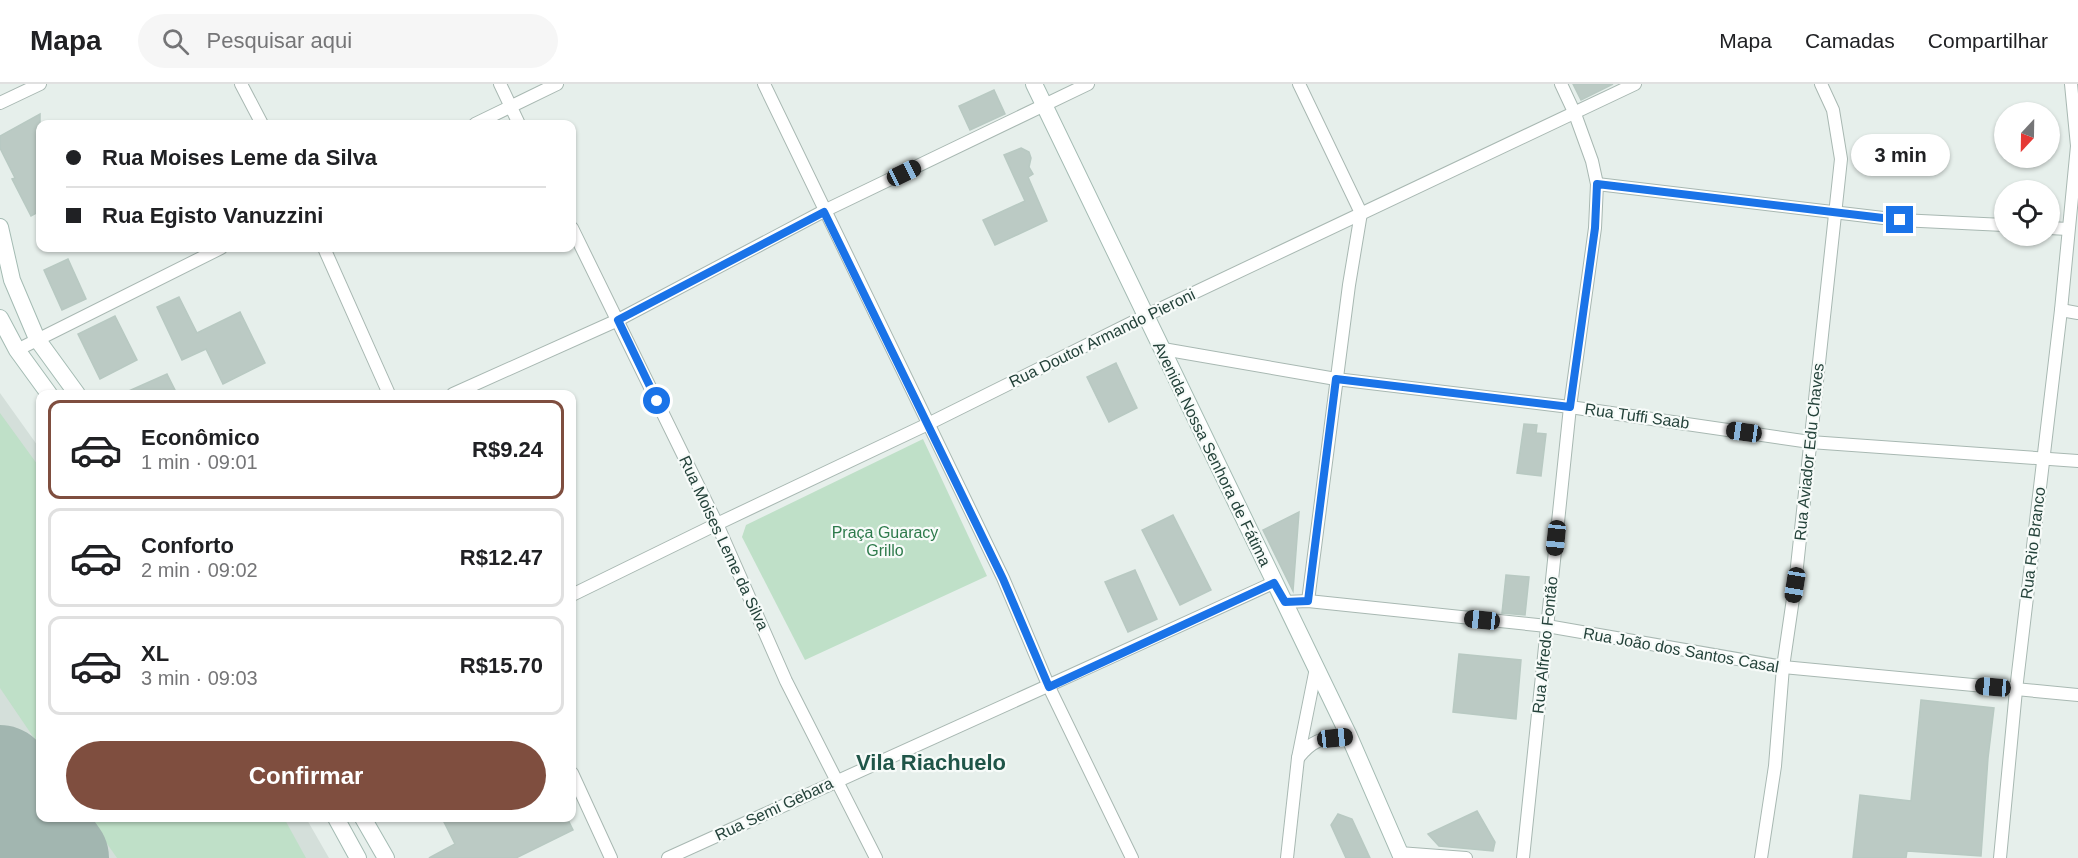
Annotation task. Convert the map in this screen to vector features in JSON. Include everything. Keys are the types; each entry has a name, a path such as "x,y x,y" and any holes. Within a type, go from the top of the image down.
{"street":[{"path":"0,103 40,84"},
{"path":"241,84 260,120"},
{"path":"500,84 517,120"},
{"path":"484,120 557,84"},
{"path":"764,84 1003,579 1049,687 1132,858"},
{"name":"Avenida Nossa Senhora de Fátima","path":"1034,84 1349,736 1400,855"},
{"path":"462,390 618,320 824,212 1088,84"},
{"path":"1299,84 1361,213 1336,379 1308,601"},
{"name":"Rua Alfredo Fontão","path":"1523,858 1570,407 1595,228 1597,184 1592,161 1561,84"},
{"name":"Rua Doutor Armando Pieroni","path":"576,593 928,424 1145,316 1635,84"},
{"name":"Rua Aviador Edu Chaves","path":"1761,858 1775,766 1783,668 1795,585 1833,213 1841,159 1833,110 1821,84"},
{"name":"Rua Rio Branco","path":"2000,858 2016,690 2078,146 2071,84"},
{"path":"1597,184 1900,220 1994,225"},
{"path":"0,227 12,280 37,339 74,390"},
{"path":"2060,229 2068,229"},
{"name":"Rua Moises Leme da Silva","path":"576,236 717,524 786,681 876,858"},
{"path":"17,350 213,252"},
{"path":"326,252 387,390"},
{"path":"2061,310 2078,313"},
{"path":"0,318 17,350 46,390"},
{"name":"Rua Tuffi Saab","path":"1162,349 1336,379 1570,407 1810,442 2078,461"},
{"name":"Rua Semi Gebara","path":"668,858 1274,583"},
{"name":"Rua João dos Santos Casal","path":"1285,602 1308,601 1547,626 1783,668 2078,695"},
{"path":"1287,858 1298,758 1316,668"},
{"path":"1298,758 1309,744 1349,736"},
{"path":"576,781 611,858"},
{"path":"338,822 358,858"},
{"path":"365,822 386,858"},
{"path":"1400,855 1466,858"}],"shaded area":[{"path":"0,393 36,443 36,822 308,822 329,858 0,858"}],"green space":[{"path":"0,413 36,462 36,741 0,688"},
{"name":"Praça Guaracy Grillo","path":"923,439 987,576 805,660 742,537 746,525"},
{"path":"92,822 286,822 306,858 117,858"}],"building":[{"path":"1573,84 1613,84 1581,100"},
{"path":"994,90 1005,114 970,130 959,106"},
{"path":"40,114 40,120 36,120 36,213 31,216 12,179 15,178 0,148 0,136"},
{"path":"1021,148 1029,152 1031,158 1029,167 1033,174 1028,177 1047,221 995,245 983,220 1025,201 1004,155"},
{"path":"68,259 86,299 62,310 44,270"},
{"path":"179,297 197,333 240,312 265,363 223,384 206,349 182,360 157,307"},
{"path":"115,316 137,360 100,379 78,334"},
{"path":"1116,363 1137,408 1109,422 1087,377"},
{"path":"167,374 175,390 131,390"},
{"path":"1524,424 1537,425 1536,433 1546,434 1541,476 1517,473"},
{"path":"1299,512 1293,591 1263,530"},
{"path":"1173,515 1211,590 1180,605 1142,530"},
{"path":"1135,570 1157,619 1128,632 1105,582"},
{"path":"1506,575 1529,577 1525,615 1502,613"},
{"path":"1459,654 1521,660 1516,719 1453,712"},
{"path":"1921,700 1994,708 1981,856 1907,851 1906,858 1853,858 1860,795 1911,801"},
{"path":"1477,811 1495,842 1493,851 1439,846 1428,834"},
{"path":"1338,814 1352,819 1370,858 1346,858 1331,825"},
{"path":"444,822 569,822 573,830 516,858 429,858 455,844"}],"runway":[{"path":"0,776 58,858"}],"district":[{"name":"Vila Riachuelo","path":"931,762"}],"route":[{"path":"657,401 618,320 824,212 1003,579 1049,687 1274,583 1285,602 1308,601 1336,379 1570,407 1595,228 1597,184 1900,220"}]}
